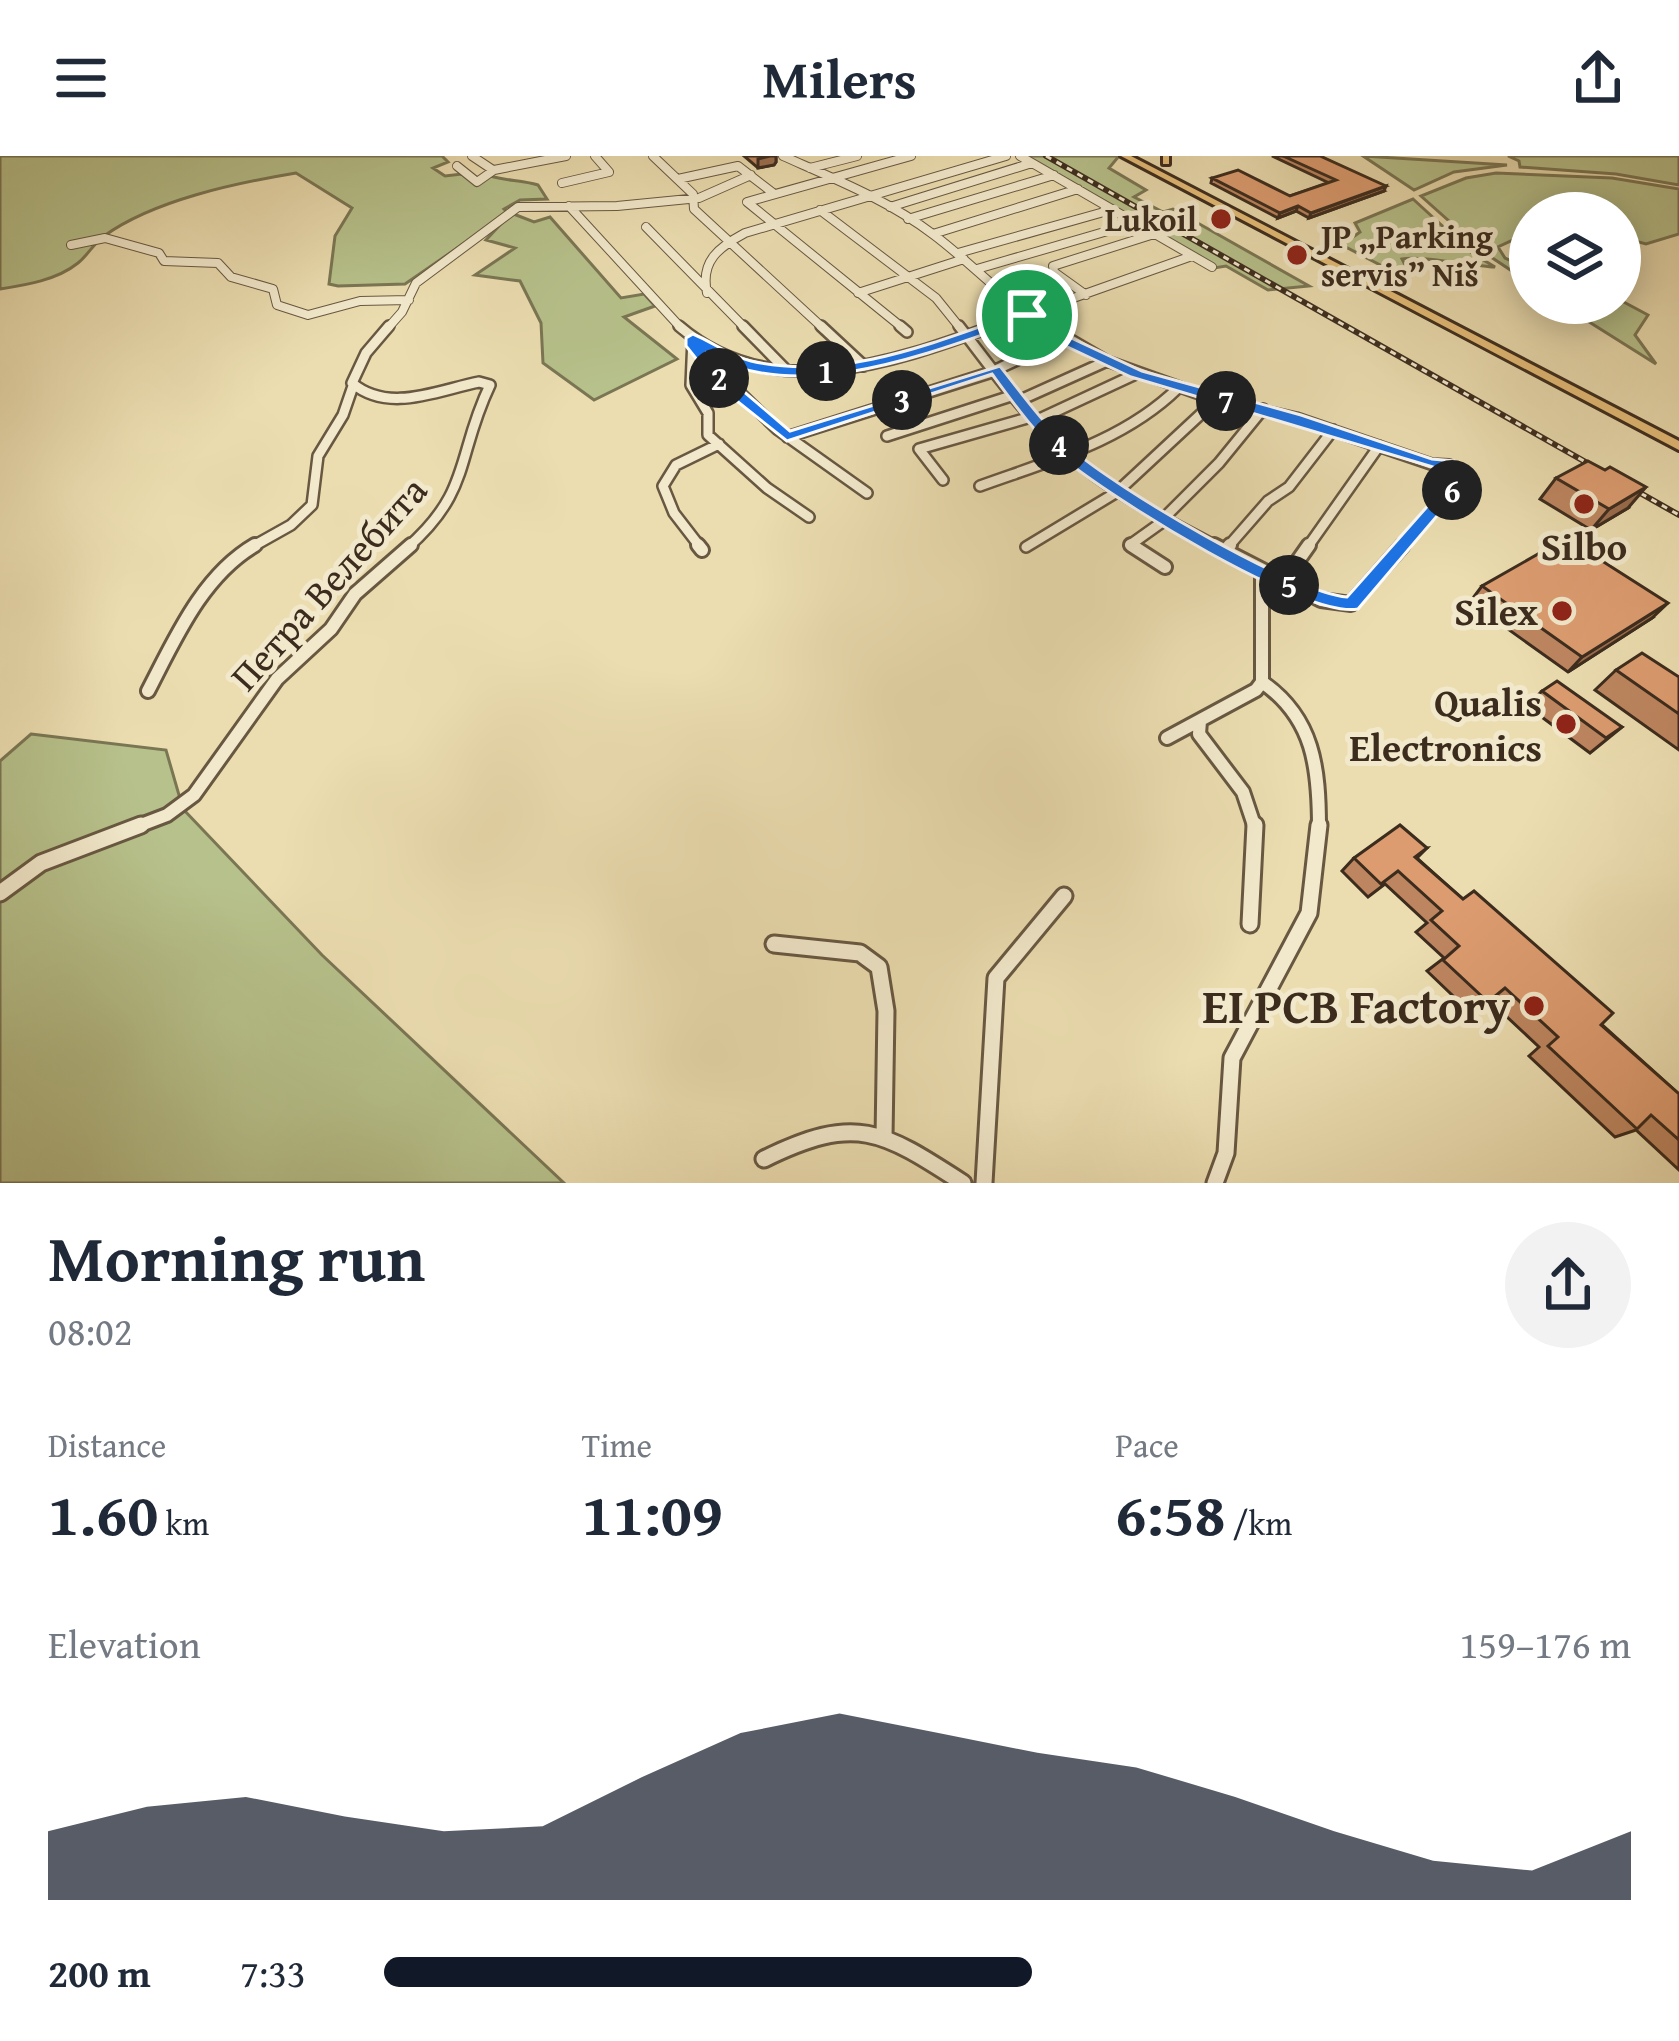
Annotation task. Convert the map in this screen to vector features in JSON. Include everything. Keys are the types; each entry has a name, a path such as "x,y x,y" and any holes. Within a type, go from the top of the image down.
{"main road":[{"path":"1125,156 1679,442"},
{"path":"1144,166 1166,158 1180,179 1679,442"}],"street":[{"path":"472,156 494,170"},
{"path":"516,156 527,164"},
{"path":"457,166 477,182 494,170 563,156"},
{"path":"595,156 617,181"},
{"path":"652,156 694,198 693,208 864,366"},
{"path":"783,156 871,195 933,234 1062,339 1136,374 1451,469 1457,480 1454,489 1351,604 1321,600 1164,520 1068,454 1033,419 936,298 820,210"},
{"path":"809,169 835,158 857,156"},
{"path":"907,332 747,202 911,156"},
{"path":"707,293 704,270 729,241 1006,156"},
{"path":"1019,156 1212,267"},
{"path":"716,158 727,168"},
{"path":"890,207 1032,163"},
{"path":"678,179 740,166 773,194"},
{"path":"562,183 609,172"},
{"path":"148,691 185,620 220,573 242,553 291,526 312,505 318,456 343,415 354,374 422,278 518,207 694,198 751,175"},
{"path":"908,219 1054,175"},
{"path":"933,234 1078,190"},
{"path":"569,206 724,382 787,436 867,493"},
{"path":"858,292 1112,209"},
{"path":"976,269 1135,223"},
{"path":"646,227 785,370"},
{"path":"1086,295 1053,266 1154,234"},
{"path":"71,245 105,238 159,253 164,261 218,262 231,277 273,289 277,305 297,316 327,313 366,300 409,300"},
{"path":"693,342 730,360 785,370 864,366 968,335 1192,256"},
{"path":"787,436 995,369 1062,339"},
{"path":"693,342 693,392 708,413 708,435 808,517"},
{"path":"887,436 1016,398 1107,361"},
{"path":"943,480 919,449 1033,419 1136,374"},
{"name":"Петра Велебита","path":"0,893 41,863 167,814 194,794 277,679 331,628 355,594 418,542 447,507 460,485 472,423 490,385 479,382 382,398 353,386"},
{"path":"980,486 1068,454 1163,406 1178,388"},
{"path":"1026,548 1117,492 1216,400"},
{"path":"1165,567 1130,545 1164,520 1263,409"},
{"path":"1224,552 1268,501 1289,488 1333,430"},
{"path":"702,550 663,499 663,482 674,462 719,444"},
{"path":"1283,582 1379,446"},
{"path":"1167,738 1256,690 1262,682 1262,572"},
{"path":"1215,1183 1224,1169 1229,1130 1227,1081 1233,1053 1292,949 1313,901 1320,797 1310,734 1262,682"},
{"path":"1201,721 1199,734 1243,792 1255,825 1250,924"},
{"path":"985,1183 992,993 996,979 1064,896"},
{"path":"774,944 860,952 879,967 886,1011 884,1138"},
{"path":"764,1160 835,1128 884,1138 963,1183"}],"green space":[{"path":"0,156 442,156 448,162 433,168 445,176 462,174 476,184 490,176 532,183 547,199 520,200 504,209 508,213 405,284 338,286 329,284 335,236 352,208 296,173 222,188 147,212 104,236 61,274 0,289"},
{"path":"1020,156 1119,156 1109,168 1146,190 1134,197 1163,212 1173,209 1309,286 1268,290 1226,266 1214,268"},
{"path":"1363,156 1507,165 1454,172 1414,190"},
{"path":"1508,156 1679,156 1679,185 1616,174 1520,167 1519,161"},
{"path":"1496,173 1612,178 1679,189 1679,234 1641,243 1641,192 1509,192 1509,242 1498,247 1509,260 1509,269 1421,196 1466,178"},
{"path":"1413,199 1472,253 1495,267 1402,259 1410,274 1405,278 1342,245 1360,232 1355,223"},
{"path":"511,213 534,222 550,217 621,298 644,294 655,306 624,317 677,359 594,400 543,363 541,323 520,281 475,275 515,248 486,240"},
{"path":"1641,311 1648,315 1635,335 1656,364 1592,324 1641,324"},
{"path":"31,734 166,750 183,809 322,955 564,1183 0,1183 0,761"}],"building":[{"path":"1283,156 1320,156 1386,186 1311,213 1298,206 1280,213 1212,178 1238,170 1290,196 1336,180"},
{"path":"1588,461 1646,487 1609,509 1556,478"},
{"name":"Silex","path":"1566,538 1668,603 1582,657 1482,586"},
{"path":"1642,653 1679,677 1679,714 1616,670"},
{"path":"1557,681 1622,727 1606,738 1542,691"},
{"path":"1400,825 1427,848 1415,857 1463,899 1474,891 1613,1013 1601,1025 1679,1094 1679,1140 1651,1115 1637,1129 1548,1046 1558,1037 1505,988 1488,1002 1443,960 1459,946 1431,920 1442,911 1398,871 1381,884 1354,858"}],"railway":[{"path":"1046,156 1679,515"}],"place":[{"name":"Lukoil","path":"1221,219"},
{"name":"JP „Parking servis” Niš","path":"1297,255"},
{"name":"Silbo","path":"1584,504"},
{"name":"Silex","path":"1562,611"},
{"name":"Qualis Electronics","path":"1566,724"},
{"name":"EI PCB Factory","path":"1534,1006"}],"route":[{"path":"1027,315 1062,339 1136,374 1216,400 1296,418 1431,464 1449,465 1457,483 1351,604 1332,603 1262,572 1117,492 1031,417 995,369 787,436 709,368 693,346 693,338 721,356 752,366 826,371 910,356 1027,315"}]}
